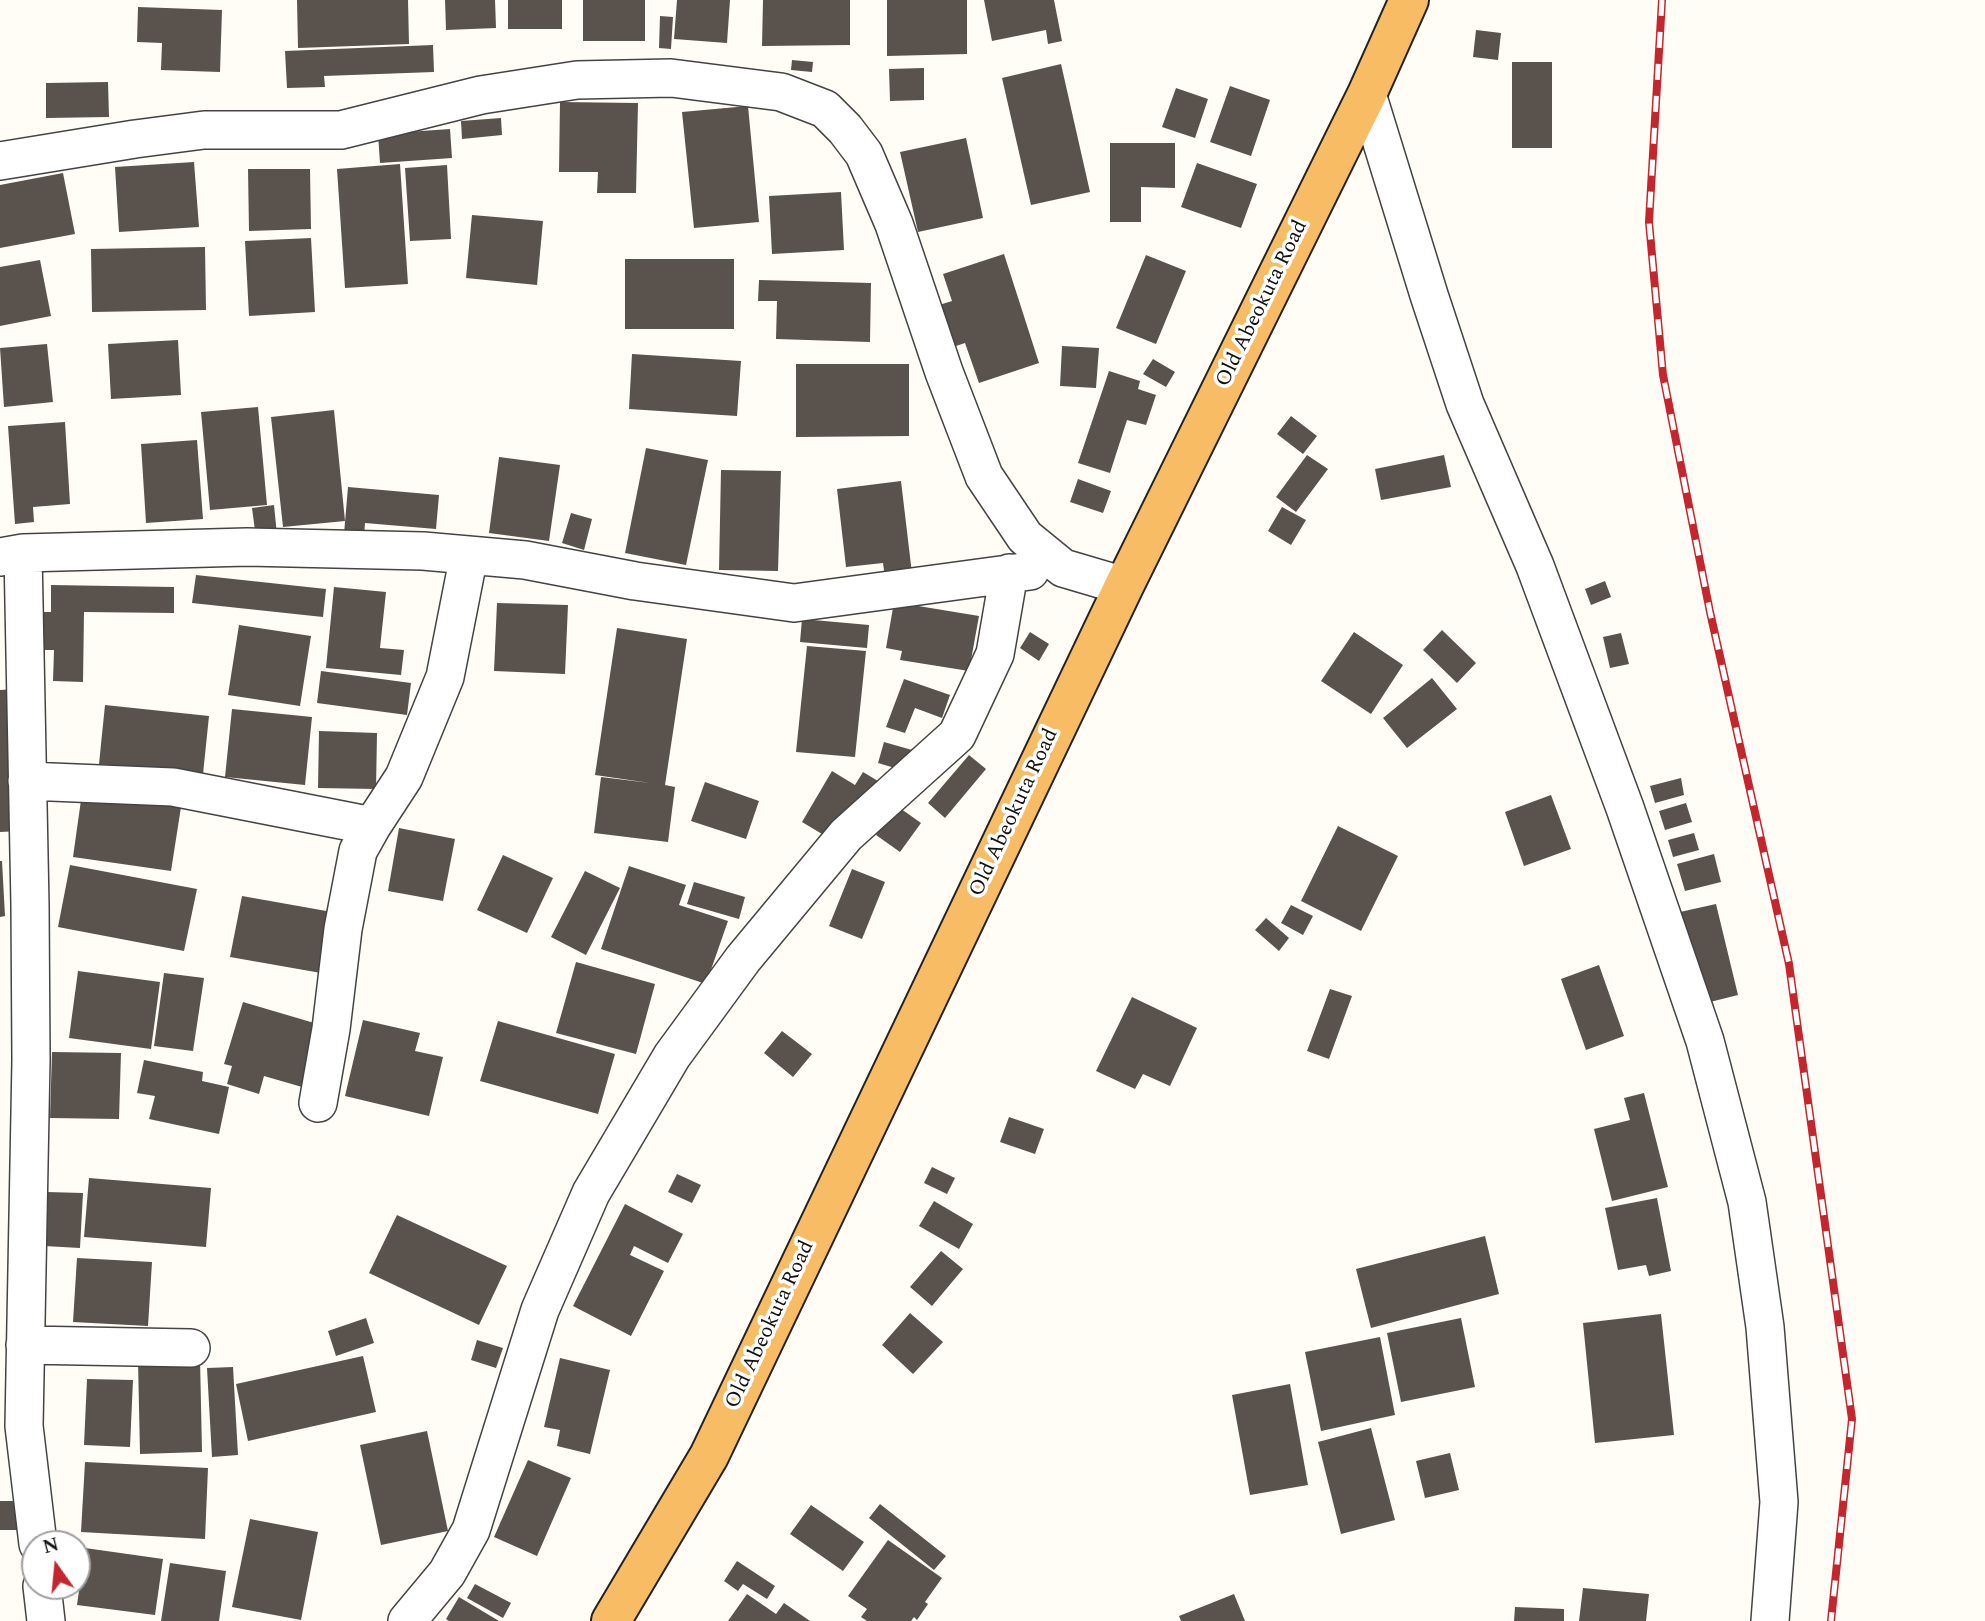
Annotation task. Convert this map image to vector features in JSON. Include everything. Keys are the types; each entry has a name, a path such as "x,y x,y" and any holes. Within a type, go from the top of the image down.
{"highway":[{"name":"Old Abeokuta Road","path":"611,1621 709,1456 1124,586 1367,94 1409,0"}],"street":[{"path":"0,161 204,130 341,130 481,95 577,80 671,78 781,92 825,109 864,154 894,225 944,372 984,476 1025,537 1063,568"},
{"path":"1367,94 1465,404 1535,566 1625,808 1705,1041 1747,1202 1765,1327 1779,1503 1770,1621"},
{"path":"36,1530 24,1426 30,1060 27,781 11,555 247,547 423,551 525,560 635,581 794,603 1063,568 1124,586"},
{"path":"318,1103 331,1028 343,929 358,851 404,777 445,677 469,555"},
{"path":"407,1621 447,1573 471,1530 540,1310 591,1193 672,1056 743,959 846,835 957,736 995,654 1009,573"},
{"path":"27,781 173,787 372,825"},
{"path":"25,1345 191,1348"},
{"path":"45,1600 47,1621"}],"building":[{"path":"297,0 408,0 409,44 298,48"},
{"path":"445,0 495,0 496,28 446,30"},
{"path":"508,0 562,0 562,29 508,29"},
{"path":"583,0 645,0 645,41 583,41"},
{"path":"677,0 730,0 727,43 674,39"},
{"path":"763,0 850,0 850,45 762,46"},
{"path":"887,0 967,0 967,54 887,56"},
{"path":"984,0 1054,0 1062,41 1048,44 1046,30 992,41"},
{"path":"138,7 222,10 220,72 161,70 162,43 137,42"},
{"path":"660,16 673,17 671,49 659,48"},
{"path":"1476,30 1501,33 1498,60 1473,57"},
{"path":"433,45 434,72 324,76 325,87 287,88 285,51"},
{"path":"792,60 813,62 812,72 791,70"},
{"path":"1512,62 1552,62 1552,148 1512,148"},
{"path":"1061,64 1090,192 1031,205 1002,78"},
{"path":"924,68 924,100 890,101 889,69"},
{"path":"108,82 109,117 46,118 46,83"},
{"path":"1230,86 1270,100 1251,156 1210,142"},
{"path":"1176,88 1208,99 1195,138 1162,127"},
{"path":"560,102 638,103 636,193 597,193 598,172 559,172"},
{"path":"748,106 759,222 694,228 682,112"},
{"path":"501,118 502,135 462,139 461,121"},
{"path":"450,129 452,158 380,163 378,134"},
{"path":"966,138 983,218 918,232 900,152"},
{"path":"1110,143 1175,143 1175,188 1141,187 1141,222 1110,222"},
{"path":"194,162 199,227 119,232 115,167"},
{"path":"1197,163 1257,184 1241,228 1181,207"},
{"path":"400,164 408,284 345,288 337,169"},
{"path":"447,165 451,239 410,241 405,168"},
{"path":"248,169 310,169 311,229 249,231"},
{"path":"63,173 75,234 0,248 0,185"},
{"path":"841,192 844,250 772,254 769,196"},
{"path":"472,215 543,221 537,285 466,278"},
{"path":"311,238 315,312 249,316 245,241"},
{"path":"205,247 206,310 92,312 91,249"},
{"path":"1004,254 1039,363 979,383 965,343 953,347 939,305 952,301 943,274"},
{"path":"1146,255 1186,271 1156,344 1116,328"},
{"path":"625,259 734,259 734,329 625,329"},
{"path":"40,260 51,316 0,326 0,267"},
{"path":"759,280 871,283 870,342 776,339 777,301 758,301"},
{"path":"178,340 181,395 111,399 108,344"},
{"path":"47,344 53,402 4,407 0,348"},
{"path":"1062,346 1099,348 1096,388 1060,386"},
{"path":"632,354 741,361 737,416 629,409"},
{"path":"1153,359 1175,372 1166,387 1143,374"},
{"path":"796,364 909,364 909,436 796,437"},
{"path":"1109,371 1140,381 1138,389 1156,395 1146,425 1127,420 1110,473 1078,463"},
{"path":"258,407 267,505 210,510 201,412"},
{"path":"334,410 345,521 283,527 271,417"},
{"path":"1291,416 1317,436 1303,454 1277,434"},
{"path":"65,422 70,504 33,507 34,522 15,524 8,426"},
{"path":"197,440 203,519 146,523 141,444"},
{"path":"646,448 708,460 686,565 625,553"},
{"path":"1307,455 1328,469 1296,512 1276,497"},
{"path":"1444,455 1451,487 1381,500 1375,469"},
{"path":"499,457 560,465 549,541 489,533"},
{"path":"721,470 781,471 778,571 719,570"},
{"path":"1078,479 1111,491 1103,513 1070,502"},
{"path":"901,481 913,582 886,585 883,563 846,567 837,489"},
{"path":"348,487 439,495 436,529 365,523 364,536 344,534"},
{"path":"274,505 277,535 256,538 252,508"},
{"path":"1282,507 1306,520 1291,545 1268,531"},
{"path":"571,513 592,519 584,550 562,543"},
{"path":"196,575 326,589 323,617 192,603"},
{"path":"1605,581 1611,597 1591,605 1585,589"},
{"path":"51,585 174,587 174,613 84,612 83,682 53,681 54,650 41,650 42,612 51,612"},
{"path":"334,587 386,592 380,648 404,650 401,675 326,668"},
{"path":"894,602 979,616 969,671 900,660 902,651 886,648"},
{"path":"497,603 568,605 565,674 494,671"},
{"path":"802,619 869,625 867,648 800,642"},
{"path":"239,625 311,636 300,706 228,695"},
{"path":"617,628 687,639 665,785 675,787 668,842 594,833 601,777 650,783 595,775"},
{"path":"1442,630 1476,663 1457,683 1423,650"},
{"path":"1030,632 1049,644 1039,661 1020,648"},
{"path":"1354,632 1403,665 1371,714 1321,681"},
{"path":"1621,633 1629,664 1610,668 1603,637"},
{"path":"807,646 866,651 855,757 796,752"},
{"path":"321,671 411,683 407,715 317,703"},
{"path":"1432,678 1457,709 1407,748 1383,718"},
{"path":"904,679 950,695 942,718 915,708 905,733 886,727"},
{"path":"15,689 21,831 0,832 0,690"},
{"path":"105,705 209,716 203,774 99,764"},
{"path":"232,709 312,717 305,785 225,777"},
{"path":"319,731 377,733 376,789 318,788"},
{"path":"884,742 912,750 905,771 878,763"},
{"path":"969,755 986,769 945,818 928,803"},
{"path":"832,771 855,785 863,772 883,784 837,843 802,822"},
{"path":"1681,778 1684,795 1655,803 1650,786"},
{"path":"705,782 759,801 746,839 691,821"},
{"path":"82,793 181,807 171,871 73,857"},
{"path":"1551,795 1571,849 1524,866 1505,812"},
{"path":"1686,803 1692,822 1665,830 1659,811"},
{"path":"897,806 921,823 900,852 876,835"},
{"path":"1338,826 1398,856 1361,931 1301,901"},
{"path":"399,828 455,839 443,901 388,891"},
{"path":"1694,833 1699,850 1673,857 1668,840"},
{"path":"1714,854 1721,882 1685,891 1677,864"},
{"path":"503,855 553,878 527,933 477,910"},
{"path":"0,861 5,916 0,917"},
{"path":"70,865 197,889 184,951 58,927"},
{"path":"629,866 686,885 679,905 728,921 706,984 601,949"},
{"path":"852,869 885,882 862,939 829,926"},
{"path":"585,871 620,888 586,955 551,937"},
{"path":"694,882 745,897 739,919 687,904"},
{"path":"242,896 332,912 321,973 230,957"},
{"path":"1716,904 1738,995 1702,1004 1680,912"},
{"path":"1291,905 1313,916 1303,935 1281,923"},
{"path":"1266,918 1289,938 1279,951 1255,930"},
{"path":"576,962 655,984 636,1054 556,1033"},
{"path":"1599,965 1624,1036 1586,1050 1561,979"},
{"path":"78,971 160,982 151,1049 69,1038"},
{"path":"164,973 204,978 193,1051 154,1046"},
{"path":"1330,989 1352,996 1329,1059 1307,1051"},
{"path":"1132,997 1197,1028 1170,1086 1143,1074 1135,1089 1096,1071"},
{"path":"243,1002 321,1025 302,1087 264,1076 259,1094 227,1084 232,1066 224,1064"},
{"path":"363,1020 420,1033 415,1051 443,1057 429,1116 345,1096"},
{"path":"498,1021 615,1054 598,1114 480,1081"},
{"path":"782,1031 812,1054 793,1077 764,1053"},
{"path":"52,1052 121,1053 119,1119 50,1118"},
{"path":"144,1060 203,1072 202,1081 229,1087 219,1134 149,1119 155,1096 137,1093"},
{"path":"1644,1093 1668,1187 1612,1201 1594,1129 1630,1120 1624,1098"},
{"path":"1009,1117 1044,1129 1035,1154 1000,1142"},
{"path":"932,1167 955,1178 947,1194 924,1183"},
{"path":"677,1174 701,1185 692,1203 668,1192"},
{"path":"89,1178 211,1188 206,1247 84,1237"},
{"path":"47,1192 83,1193 80,1248 44,1246"},
{"path":"1657,1198 1671,1271 1649,1276 1646,1265 1618,1270 1605,1208"},
{"path":"934,1201 973,1224 959,1249 919,1226"},
{"path":"625,1204 683,1234 668,1263 634,1246 630,1255 664,1271 631,1336 573,1306"},
{"path":"397,1215 507,1266 479,1325 369,1273"},
{"path":"1485,1236 1499,1294 1371,1328 1356,1269"},
{"path":"941,1251 963,1269 932,1306 910,1287"},
{"path":"77,1258 152,1262 148,1326 73,1322"},
{"path":"910,1313 943,1342 913,1374 882,1345"},
{"path":"1661,1314 1674,1435 1595,1443 1583,1323"},
{"path":"366,1318 374,1343 336,1356 328,1331"},
{"path":"1461,1318 1475,1387 1401,1402 1387,1333"},
{"path":"1380,1337 1395,1415 1321,1431 1305,1352"},
{"path":"477,1340 503,1348 496,1368 471,1360"},
{"path":"363,1356 376,1412 248,1441 236,1384"},
{"path":"200,1358 202,1452 140,1454 138,1360"},
{"path":"560,1358 610,1370 590,1454 557,1446 560,1430 544,1427"},
{"path":"233,1367 238,1455 212,1457 207,1368"},
{"path":"87,1379 133,1380 130,1447 84,1445"},
{"path":"1290,1384 1308,1485 1250,1495 1232,1395"},
{"path":"1371,1428 1395,1520 1341,1534 1318,1442"},
{"path":"427,1431 448,1531 381,1545 360,1445"},
{"path":"1450,1453 1459,1490 1425,1498 1416,1461"},
{"path":"528,1460 571,1478 537,1556 494,1537"},
{"path":"85,1462 208,1468 205,1539 81,1530"},
{"path":"0,1501 18,1501 17,1530 0,1530"},
{"path":"880,1504 946,1556 934,1570 869,1518"},
{"path":"811,1505 864,1542 843,1571 790,1534"},
{"path":"250,1519 318,1532 301,1620 232,1607"},
{"path":"888,1540 942,1578 925,1602 928,1604 917,1620 914,1617 911,1621 867,1621 861,1617 867,1609 848,1596"},
{"path":"91,1549 163,1559 155,1615 77,1605 78,1600 91,1600"},
{"path":"737,1561 775,1586 767,1599 743,1584 738,1591 724,1581"},
{"path":"170,1563 226,1571 219,1621 161,1621"},
{"path":"475,1584 511,1603 503,1618 467,1598"},
{"path":"1583,1588 1649,1594 1646,1621 1579,1621"},
{"path":"747,1594 776,1614 784,1603 810,1621 728,1621"},
{"path":"1234,1594 1245,1621 1181,1621 1179,1616"},
{"path":"459,1597 499,1621 449,1621 446,1619"},
{"path":"1515,1607 1564,1609 1564,1621 1514,1621"}],"railway":[{"path":"1662,0 1649,222 1663,375 1710,612 1789,964 1852,1419 1831,1621"}]}
